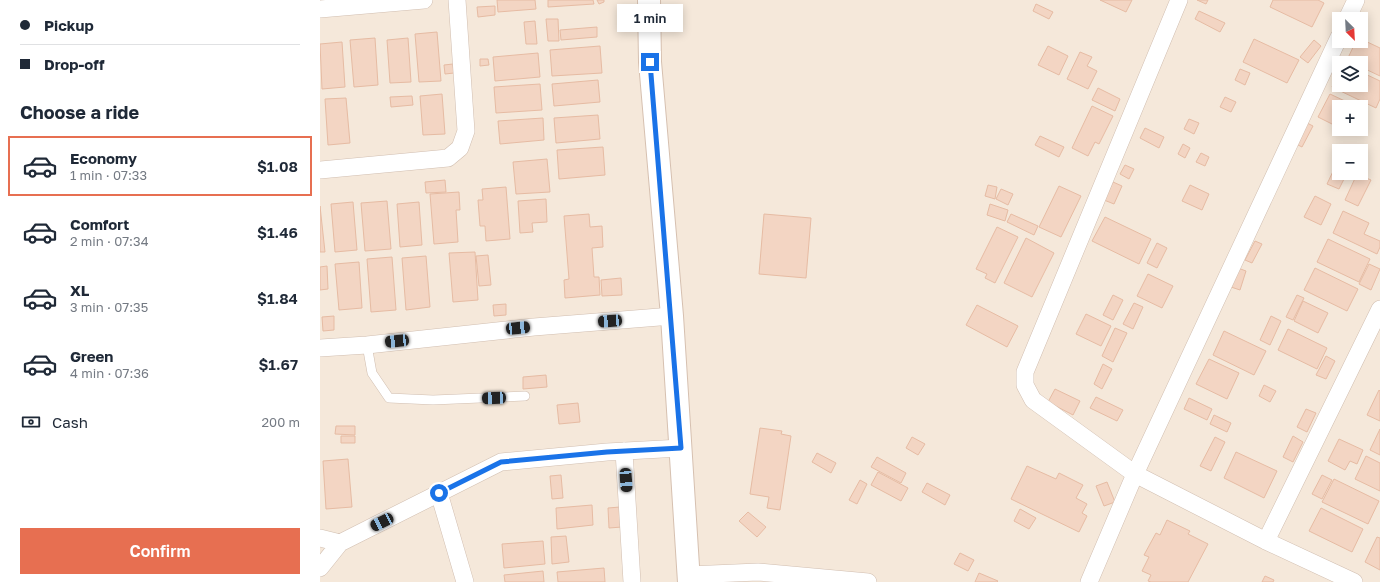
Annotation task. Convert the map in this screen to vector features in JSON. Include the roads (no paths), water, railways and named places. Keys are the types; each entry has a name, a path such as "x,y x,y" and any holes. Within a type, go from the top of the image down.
{"street":[{"path":"320,9 424,0"},
{"path":"320,170 448,158 460,148 466,131 456,0"},
{"path":"649,0 650,62 672,316 688,578 758,572 868,582"},
{"path":"1179,0 1025,372 1025,385 1033,400 1135,474 1266,540 1354,582"},
{"path":"1350,12 1356,0"},
{"path":"1089,582 1135,474 1334,48"},
{"path":"1266,540 1380,309"},
{"path":"320,348 366,345 534,327 672,316"},
{"path":"320,568 340,543 501,462 624,451 681,448"},
{"path":"624,451 632,582"},
{"path":"439,493 465,582"},
{"path":"320,538 340,543"}],"lane":[{"path":"366,345 372,373 389,398 433,400 525,396"}]}
